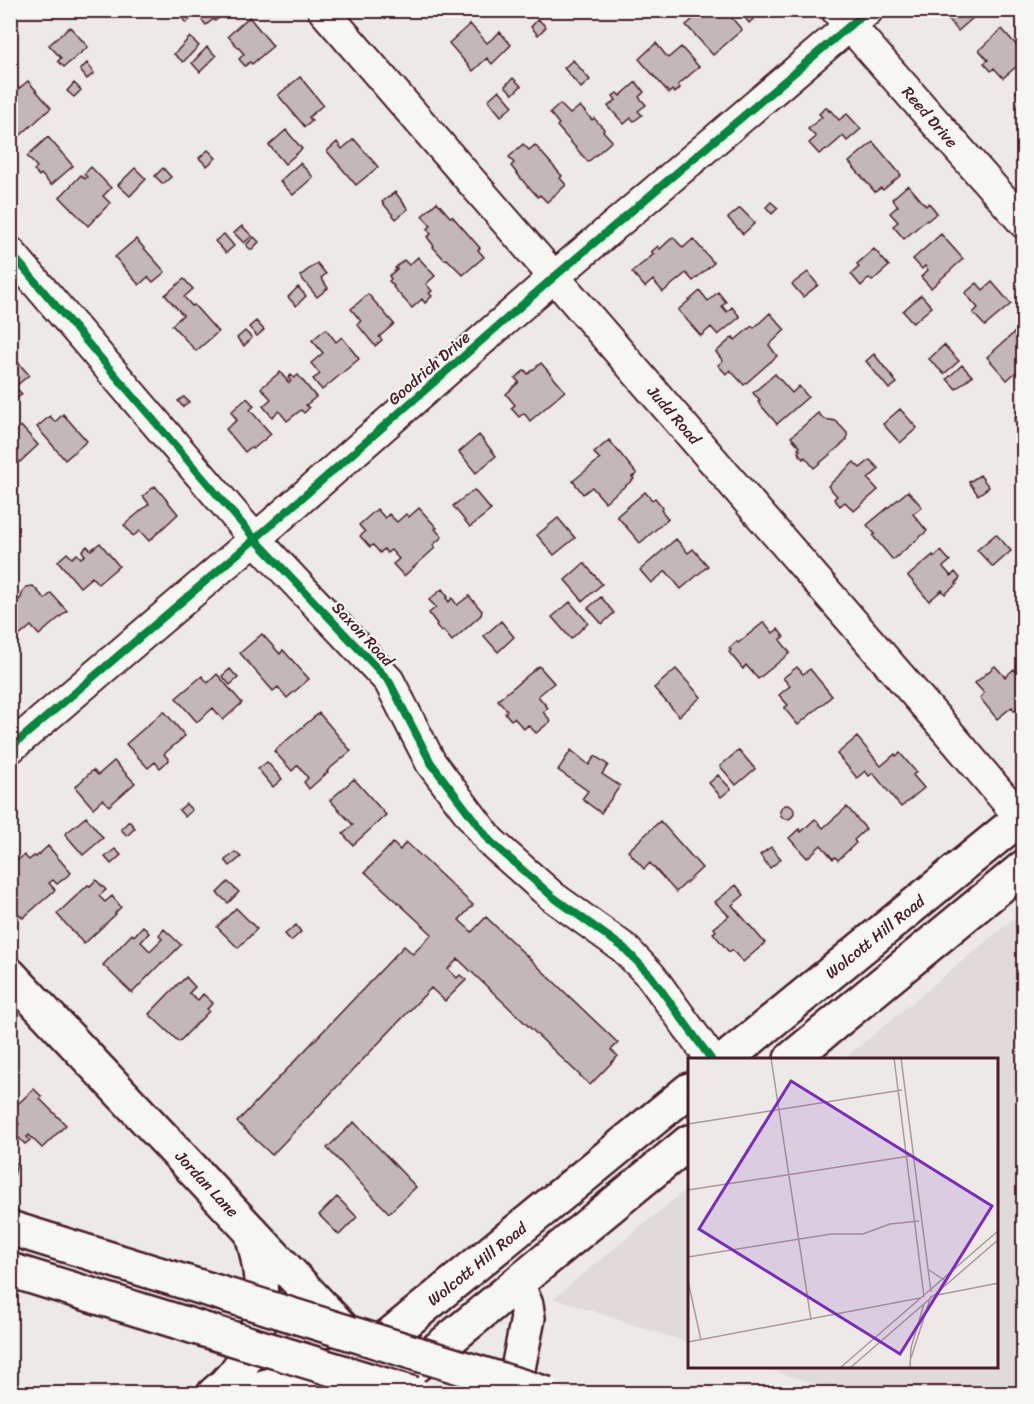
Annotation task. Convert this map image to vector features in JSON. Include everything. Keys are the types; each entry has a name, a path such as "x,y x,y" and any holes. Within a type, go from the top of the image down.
{"main road":[{"name":"Wolcott Hill Road","path":"727,1058 1022,818"},
{"path":"791,1058 1023,867"},
{"name":"Jordan Lane","path":"10,975 364,1350 394,1390"},
{"name":"Wolcott Hill Road","path":"240,1394 327,1368 378,1343 399,1329 688,1091"},
{"path":"10,1270 394,1390 411,1370 688,1143"},
{"path":"10,1228 548,1394"},
{"path":"214,1394 240,1367 252,1345 258,1326 262,1300 262,1277 250,1230"},
{"path":"513,1394 528,1318 526,1305 517,1284"}],"street":[{"name":"Judd Road","path":"323,10 1022,818"},
{"name":"Goodrich Drive","path":"10,748 255,538 852,16"},
{"name":"Reed Drive","path":"852,16 1023,223"},
{"name":"Saxon Road","path":"10,252 255,538 389,681 430,763 490,841 553,897 624,948 651,976 710,1058"}],"shaded area":[{"path":"1023,911 1023,1393 844,1393 765,1368 998,1368 998,1058 845,1058"},
{"path":"688,1188 688,1343 554,1298"}],"building":[{"path":"181,10 225,10 220,14 222,16 206,25 197,14 186,23 178,13"},
{"path":"704,10 725,10 742,30 713,55 686,25"},
{"path":"739,10 763,10 749,23"},
{"path":"941,10 982,10 958,31"},
{"path":"249,17 273,46 252,64 250,62 245,66 239,59 244,54 228,36"},
{"path":"538,19 546,27 538,35 531,27"},
{"path":"470,24 487,43 500,32 511,45 492,64 487,58 473,71 449,43"},
{"path":"70,27 88,47 64,67 58,61 61,58 49,45"},
{"path":"1002,29 1018,47 1024,43 1024,60 1003,78 994,68 991,71 984,63 988,60 979,50"},
{"path":"190,37 199,46 183,62 174,54"},
{"path":"656,43 668,58 681,47 699,67 678,85 680,88 675,93 672,90 669,93 639,59"},
{"path":"207,47 216,56 200,72 192,63"},
{"path":"573,60 590,80 581,88 564,68"},
{"path":"87,63 94,73 87,79 80,70"},
{"path":"300,77 323,105 309,117 312,121 305,127 278,95"},
{"path":"513,78 521,86 513,94 505,86"},
{"path":"28,81 51,108 14,141 10,137 10,96"},
{"path":"636,82 644,92 639,97 646,105 638,111 642,115 634,121 631,118 624,124 608,106 616,100 613,96 617,93 620,96"},
{"path":"74,83 81,90 74,97 67,91"},
{"path":"1024,85 1024,101 1016,92"},
{"path":"499,90 513,106 501,116 488,100"},
{"path":"560,104 570,114 580,106 592,120 594,118 612,141 588,162 557,126 559,124 550,113"},
{"path":"826,107 839,120 847,114 861,129 847,141 843,136 819,154 809,143 816,137 808,129 822,117 819,114"},
{"path":"286,130 302,149 285,164 269,145"},
{"path":"48,137 73,166 51,185 34,170 37,167 27,156"},
{"path":"354,139 378,167 356,185 327,151 337,142 342,149"},
{"path":"873,142 901,175 883,190 881,188 875,192 849,162"},
{"path":"523,144 529,150 535,145 562,176 560,178 566,185 547,202 528,187 511,166 514,163 509,157"},
{"path":"208,150 216,158 207,166 199,158"},
{"path":"300,163 313,177 293,195 280,181"},
{"path":"91,167 111,188 103,196 110,203 88,226 60,197 81,175 85,179 87,177 84,174"},
{"path":"135,168 146,179 130,196 118,185"},
{"path":"163,168 171,177 163,184 155,176"},
{"path":"908,185 926,206 929,203 937,213 904,239 893,226 898,222 890,213 898,206 892,199"},
{"path":"395,192 408,209 396,219 382,202"},
{"path":"437,202 480,248 478,250 484,257 463,275 447,259 445,260 427,237 431,234 427,229 431,226 422,216"},
{"path":"771,202 778,208 772,214 766,207"},
{"path":"740,208 755,223 743,234 728,218"},
{"path":"242,226 252,236 244,243 234,233"},
{"path":"224,234 234,246 226,253 215,241"},
{"path":"941,234 963,259 931,288 921,277 928,270 925,266 922,269 913,259"},
{"path":"254,237 259,242 251,250 246,245"},
{"path":"673,237 683,248 693,239 714,263 693,281 686,273 663,292 653,280 645,287 632,272 654,254 651,252 658,246 660,249"},
{"path":"136,239 165,272 153,282 148,277 139,285 115,257"},
{"path":"874,249 889,266 872,281 869,278 861,286 851,274 859,267 857,264"},
{"path":"418,257 435,276 426,284 432,291 429,293 432,296 425,303 422,299 412,308 393,287 389,276 404,260 409,265"},
{"path":"317,263 326,274 321,278 328,288 317,297 300,276"},
{"path":"808,272 818,285 803,297 792,284"},
{"path":"184,279 193,289 184,297 218,332 196,351 172,325 183,315 165,295"},
{"path":"992,282 1011,304 985,326 973,313 978,308 965,293 977,283 983,290"},
{"path":"298,287 306,296 296,306 288,297"},
{"path":"700,291 708,301 718,292 726,302 722,306 727,312 732,307 740,317 718,335 711,327 701,336 678,310"},
{"path":"368,294 394,324 379,337 382,340 375,346 357,324 361,321 351,309"},
{"path":"921,295 932,307 913,323 903,311"},
{"path":"770,313 785,330 769,345 777,356 744,385 730,370 726,374 718,365 723,361 716,352 733,337 735,340 752,326 754,328"},
{"path":"256,321 264,330 257,336 249,327"},
{"path":"1023,325 1024,378 1022,380 1016,372 1007,380 987,357"},
{"path":"326,329 336,342 342,337 359,359 322,390 313,379 320,374 311,363 323,353 312,340"},
{"path":"245,331 252,338 244,346 237,338"},
{"path":"944,345 959,361 944,374 929,359"},
{"path":"10,353 29,375 15,387 22,394 10,404"},
{"path":"874,354 897,383 889,389 866,361"},
{"path":"541,363 565,391 530,421 524,413 519,417 511,408 515,405 506,394 519,382 515,378 525,370 528,374"},
{"path":"962,365 972,376 956,389 947,379"},
{"path":"280,372 289,383 291,381 288,378 291,375 294,378 298,375 316,397 306,405 309,408 304,413 301,410 287,421 279,411 272,417 263,406 271,399 261,388"},
{"path":"775,374 792,393 799,386 808,397 777,424 753,393"},
{"path":"184,397 189,402 183,407 178,401"},
{"path":"247,398 254,406 250,410 271,434 253,449 251,447 245,452 226,429 237,420 231,412"},
{"path":"1021,403 1024,404 1024,425 1014,421"},
{"path":"900,409 917,428 900,443 883,424"},
{"path":"818,413 824,419 836,421 847,433 847,440 814,468 805,457 803,459 798,452 800,447 791,437"},
{"path":"63,414 87,441 65,460 37,427 50,416 55,422"},
{"path":"21,426 38,445 20,462 10,452 10,436"},
{"path":"479,435 496,456 476,473 459,452"},
{"path":"609,440 637,474 605,502 592,487 583,494 573,481 600,459 594,453"},
{"path":"870,460 879,469 868,479 878,490 854,511 845,502 840,506 834,499 837,496 828,486 854,462 860,468"},
{"path":"980,475 989,487 978,495 969,482"},
{"path":"155,486 178,514 149,541 140,531 133,536 124,525 149,504 143,496"},
{"path":"474,490 491,510 470,527 453,506"},
{"path":"908,491 922,507 913,514 927,531 893,560 867,525"},
{"path":"645,492 652,500 655,498 668,519 640,543 617,516"},
{"path":"419,508 442,537 433,545 435,548 404,576 393,564 399,559 391,550 387,553 384,549 380,553 373,545 370,547 360,536 365,532 359,525 377,509 385,518 389,514 397,522 406,514 409,517"},
{"path":"558,518 575,538 554,555 537,535"},
{"path":"996,534 1011,551 993,567 977,550"},
{"path":"676,539 688,553 693,549 708,566 681,589 666,571 651,583 640,570"},
{"path":"100,543 119,566 98,584 92,577 80,587 58,561 67,553 72,558 77,554 81,558 85,555 82,551 87,546 91,550"},
{"path":"941,551 950,561 943,567 951,576 955,572 960,578 957,584 945,594 942,590 929,601 908,576"},
{"path":"584,563 602,584 583,601 565,580"},
{"path":"33,586 45,599 51,593 67,611 39,635 31,626 19,636 10,626 10,608 12,610 15,608 12,605 21,598 26,587"},
{"path":"442,589 449,602 452,598 457,605 469,596 482,611 481,615 452,641 443,630 441,632 429,613 436,607 429,600"},
{"path":"601,597 614,613 602,624 588,608"},
{"path":"570,602 588,623 571,639 552,617"},
{"path":"501,621 514,637 498,652 484,636"},
{"path":"764,622 773,633 778,629 784,637 780,640 790,653 758,679 746,665 743,669 729,652 731,650 729,648"},
{"path":"262,634 280,654 283,650 309,679 287,698 278,687 273,691 240,653"},
{"path":"539,666 554,683 538,696 548,708 543,712 551,721 536,733 528,725 524,729 514,718 511,720 505,713 507,710 498,700"},
{"path":"995,666 1005,677 1014,669 1024,681 1024,707 1020,705 1014,711 1012,707 997,719 980,698 984,693 975,683"},
{"path":"797,667 803,674 810,669 832,696 798,725 784,708 788,705 779,695 790,686 783,678"},
{"path":"230,669 238,678 230,685 222,676"},
{"path":"676,669 701,697 679,716 654,688"},
{"path":"217,674 242,703 223,720 213,708 197,722 176,698 202,676 208,683"},
{"path":"164,711 185,736 164,754 169,760 160,768 155,762 148,768 126,744"},
{"path":"319,713 351,751 309,789 304,782 308,778 298,765 292,771 274,751"},
{"path":"857,737 881,766 895,754 896,756 900,753 916,772 913,775 924,788 901,807 873,773 869,776 865,771 857,778 837,754"},
{"path":"571,750 589,765 595,756 608,765 602,774 620,786 601,813 582,799 588,791 558,770"},
{"path":"739,750 755,769 736,785 720,766"},
{"path":"114,761 135,783 109,806 103,799 93,808 75,787 93,770 98,775"},
{"path":"267,762 282,779 273,787 258,769"},
{"path":"718,775 731,789 721,797 709,783"},
{"path":"354,779 386,815 353,845 343,834 353,825 330,800"},
{"path":"186,804 192,810 185,817 179,810"},
{"path":"784,805 790,805 794,812 790,819 784,819 780,815 780,809"},
{"path":"847,807 866,829 854,840 856,843 838,860 835,857 833,859 821,845 807,858 789,838 799,829 801,832 815,819 823,828"},
{"path":"86,817 103,838 83,855 65,834"},
{"path":"129,821 135,828 127,836 121,829"},
{"path":"660,821 702,868 676,892 650,863 644,869 628,851"},
{"path":"406,842 473,905 459,920 472,932 486,917 618,1043 611,1050 618,1056 590,1085 458,959 448,969 457,978 460,975 466,980 445,1001 431,988 272,1155 237,1122 404,946 413,954 432,934 365,872 393,843 400,850"},
{"path":"48,846 71,873 57,884 53,880 49,883 55,890 23,918 17,912 14,914 10,910 10,864 24,855 29,860 36,857"},
{"path":"771,847 781,859 770,868 760,855"},
{"path":"115,849 121,855 111,864 105,857"},
{"path":"235,852 241,857 230,866 225,860"},
{"path":"96,880 106,890 99,896 105,902 112,896 121,907 84,944 57,914"},
{"path":"228,882 239,892 228,903 217,893"},
{"path":"736,885 744,895 732,905 765,943 743,962 732,950 729,952 713,933 716,931 714,928 729,916 715,902"},
{"path":"236,908 257,929 238,948 217,927"},
{"path":"296,925 301,932 291,941 285,934"},
{"path":"143,926 149,933 141,942 150,951 162,939 159,935 164,929 181,945 132,993 103,965 132,934 134,936"},
{"path":"186,977 195,987 189,993 198,1000 203,994 213,1003 207,1009 209,1011 179,1042 149,1014"},
{"path":"34,1089 42,1097 40,1099 66,1125 42,1148 29,1135 27,1137 30,1140 25,1144 12,1131 19,1124 10,1111"},
{"path":"354,1122 416,1187 389,1213 327,1148"},
{"path":"10,1161 17,1163 14,1176 10,1175"},
{"path":"337,1197 357,1217 339,1235 319,1215"}],"cycle path":[{"path":"10,748 255,539 554,277 868,10"},
{"path":"10,252 255,539 389,681 431,763 490,841 553,897 624,948 651,976 710,1058"}]}
